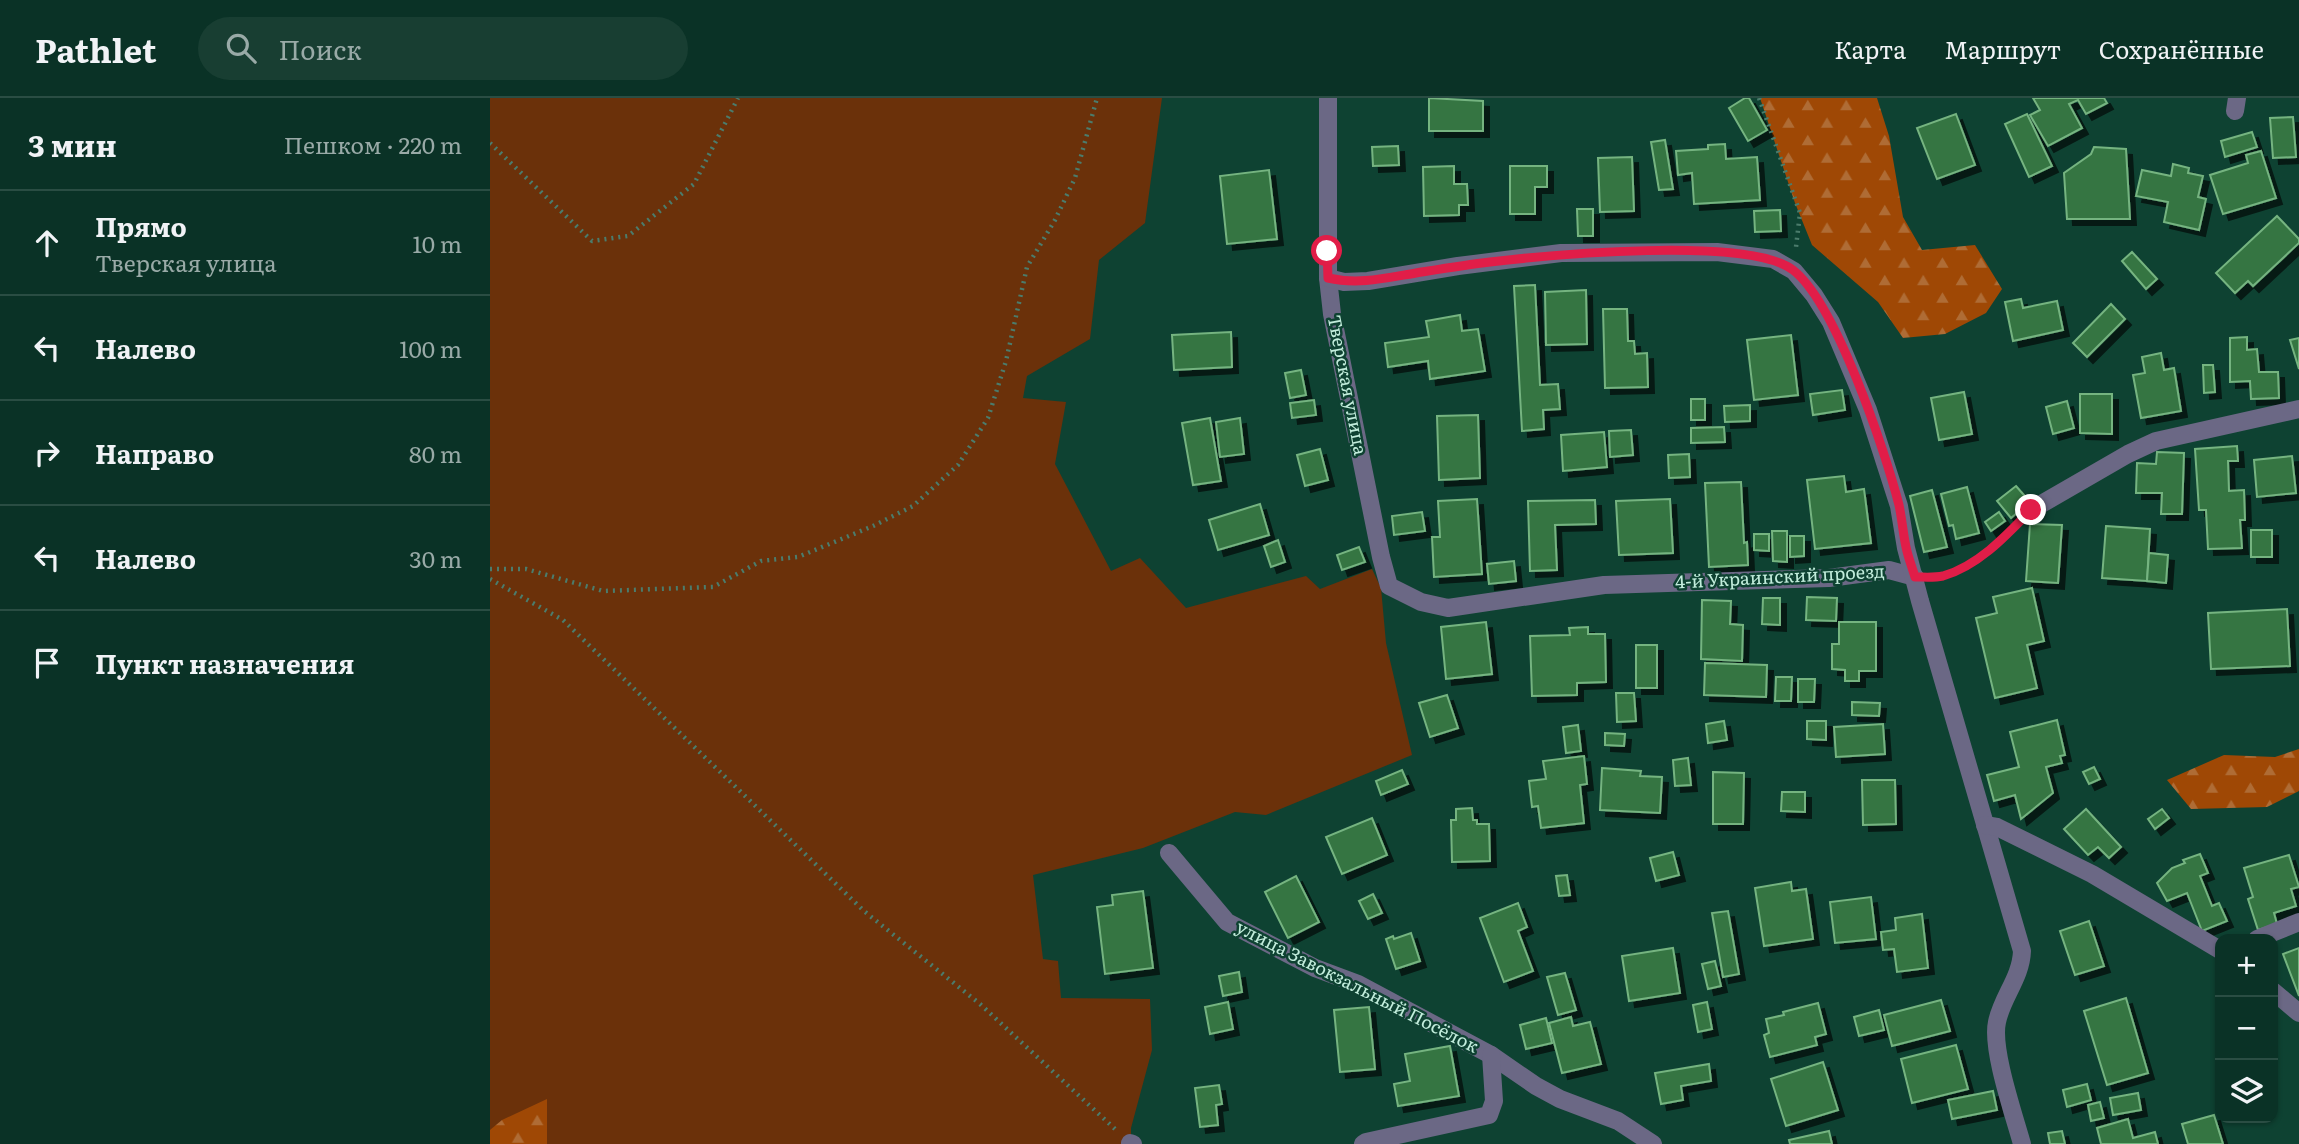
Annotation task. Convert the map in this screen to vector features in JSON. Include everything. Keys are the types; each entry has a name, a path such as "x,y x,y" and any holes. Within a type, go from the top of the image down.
{"street":[{"name":"Тверская улица","path":"1328,98 1328,278 1335,327 1389,586"},
{"path":"1328,278 1344,282 1368,281 1561,253 1717,252 1773,259 1794,271 1814,295 1831,322 1868,410 1899,506 1906,548 2022,951 2021,966 1997,1020 1995,1039 2022,1144"},
{"path":"2031,510 2128,454 2156,441 2299,409"},
{"name":"4-й Украинский проезд","path":"1389,586 1421,602 1448,608 1604,585 1829,578 1889,570 1915,577"},
{"path":"1985,825 1997,827 2092,874 2215,947"},
{"name":"улица Завокзальный Посёлок","path":"1169,853 1227,922 1315,968 1358,984 1491,1055 1536,1086 1560,1099 1618,1121 1653,1144"},
{"path":"2269,934 2299,922"},
{"path":"2278,995 2299,1013"},
{"name":"улица Завокзальный Посёлок","path":"1363,1144 1489,1115 1494,1101 1491,1055"}],"path":[{"path":"490,143 592,241 628,236 694,184 738,98"},
{"path":"490,569 526,569 603,591 713,587 761,561 798,557 913,506 958,465 988,418 1006,361 1027,267 1055,220 1074,178 1097,98"},
{"path":"1759,98 1800,212 1794,271"},
{"path":"1915,577 1940,577 1965,566 2004,538 2031,510"},
{"path":"490,579 563,620 864,911 980,1004 1131,1143"}],"shaded area":[{"path":"490,98 1162,98 1145,223 1099,260 1090,339 1027,376 1023,398 1066,402 1055,464 1111,571 1140,558 1186,608 1306,576 1320,589 1372,569 1381,588 1386,643 1412,755 1266,815 1235,812 1143,848 1033,875 1043,959 1058,961 1061,998 1150,999 1152,1050 1131,1128 1131,1144 490,1144"}],"green space":[{"path":"1760,98 1877,98 1889,136 1903,217 1922,250 1975,245 2002,289 1986,313 1945,334 1903,338 1878,302 1812,245"},
{"path":"2299,749 2299,791 2267,807 2191,809 2167,780 2224,755 2275,757"},
{"path":"547,1099 547,1144 490,1144 490,1130 502,1120"}],"building":[{"path":"1429,98 1483,101 1483,131 1429,131"},
{"path":"1749,98 1767,130 1748,141 1729,108"},
{"path":"2033,98 2104,98 2107,103 2086,114 2078,100 2069,104 2082,128 2048,146 2030,115 2040,110"},
{"path":"1956,114 1975,165 1937,179 1917,128"},
{"path":"2027,114 2052,166 2029,177 2005,124"},
{"path":"2293,117 2296,157 2273,158 2270,118"},
{"path":"2252,132 2257,147 2225,157 2221,141"},
{"path":"1665,140 1673,189 1659,190 1651,142"},
{"path":"1725,144 1726,159 1757,157 1760,200 1694,204 1692,173 1678,175 1676,151 1708,149 1708,145"},
{"path":"1398,146 1399,165 1373,166 1372,147"},
{"path":"2094,147 2126,149 2130,219 2067,219 2064,173 2091,154"},
{"path":"2261,151 2276,198 2223,214 2210,175 2248,163 2246,155"},
{"path":"1632,157 1634,211 1600,212 1598,158"},
{"path":"2173,164 2189,168 2188,173 2203,176 2198,197 2206,199 2199,230 2164,222 2168,202 2136,196 2142,170 2171,176"},
{"path":"1454,166 1454,184 1467,184 1468,205 1459,205 1459,215 1424,216 1423,167"},
{"path":"1510,166 1547,166 1547,187 1535,187 1535,214 1510,214"},
{"path":"1269,170 1277,239 1227,244 1220,176"},
{"path":"1577,209 1593,209 1593,236 1578,236"},
{"path":"1780,210 1781,231 1755,232 1754,211"},
{"path":"2277,216 2299,239 2299,243 2253,286 2248,281 2235,293 2216,273"},
{"path":"2132,252 2157,279 2146,289 2122,261"},
{"path":"1535,285 1540,385 1558,384 1560,409 1543,410 1544,429 1522,431 1514,286"},
{"path":"1586,290 1587,344 1546,345 1545,292"},
{"path":"2021,299 2023,308 2057,301 2063,330 2013,341 2005,302"},
{"path":"2111,304 2125,319 2087,357 2073,343"},
{"path":"1603,309 1627,309 1628,341 1634,341 1635,354 1647,353 1648,387 1605,388"},
{"path":"1460,315 1462,331 1478,329 1485,371 1430,379 1428,361 1388,367 1385,343 1429,337 1426,321"},
{"path":"1231,332 1232,367 1174,370 1172,335"},
{"path":"1791,335 1798,395 1754,400 1747,340"},
{"path":"2247,337 2247,350 2257,349 2259,372 2278,372 2279,398 2251,399 2250,381 2230,382 2230,338"},
{"path":"2299,338 2299,369 2290,340"},
{"path":"2161,353 2164,370 2174,368 2181,411 2141,418 2133,375 2145,373 2142,357"},
{"path":"2203,365 2213,365 2215,392 2204,393"},
{"path":"1301,370 1306,395 1290,398 1285,373"},
{"path":"1842,390 1845,410 1813,415 1810,394"},
{"path":"1964,392 1972,434 1939,440 1931,398"},
{"path":"2080,394 2112,394 2112,434 2080,433"},
{"path":"1691,399 1705,399 1705,420 1691,420"},
{"path":"1314,400 1316,415 1292,418 1290,403"},
{"path":"2067,401 2074,428 2053,434 2046,407"},
{"path":"1750,405 1750,421 1725,422 1724,406"},
{"path":"1478,415 1480,478 1439,480 1437,416"},
{"path":"1210,418 1221,481 1193,485 1182,423"},
{"path":"1240,418 1244,454 1220,457 1216,422"},
{"path":"1724,427 1725,442 1691,443 1691,428"},
{"path":"1631,430 1633,455 1610,457 1609,431"},
{"path":"1604,432 1607,467 1563,471 1561,435"},
{"path":"2237,446 2238,461 2228,461 2229,491 2244,490 2245,520 2240,520 2242,548 2208,549 2206,510 2199,510 2195,449"},
{"path":"1320,449 1328,480 1305,486 1297,455"},
{"path":"2157,452 2184,453 2182,514 2161,514 2162,493 2136,493 2137,463 2156,464"},
{"path":"1689,454 1690,477 1669,478 1668,455"},
{"path":"2292,456 2296,493 2257,497 2254,460"},
{"path":"1844,476 1846,492 1864,489 1871,543 1815,549 1807,480"},
{"path":"1741,482 1744,543 1747,542 1748,565 1709,567 1705,483"},
{"path":"2016,486 2030,502 2011,518 1997,501"},
{"path":"1967,487 1979,533 1956,539 1953,525 1949,526 1941,494"},
{"path":"1932,490 1947,547 1924,552 1910,496"},
{"path":"1477,499 1482,574 1434,577 1432,537 1440,537 1438,501"},
{"path":"1670,499 1673,553 1619,555 1616,501"},
{"path":"1595,500 1596,524 1555,525 1557,570 1530,571 1528,501"},
{"path":"1260,504 1269,535 1218,550 1209,520"},
{"path":"1422,512 1425,531 1394,535 1392,516"},
{"path":"1999,512 2005,521 1991,531 1985,522"},
{"path":"2030,524 2062,525 2058,583 2026,581"},
{"path":"2106,526 2150,529 2147,581 2102,578"},
{"path":"2251,530 2272,530 2272,557 2251,557"},
{"path":"1772,531 1787,531 1787,562 1773,561"},
{"path":"1754,534 1769,534 1769,551 1754,550"},
{"path":"1790,536 1804,536 1804,556 1790,557"},
{"path":"1278,540 1285,562 1271,567 1264,546"},
{"path":"1359,547 1365,562 1342,570 1337,555"},
{"path":"2149,553 2168,555 2166,583 2147,581"},
{"path":"1514,561 1516,581 1489,584 1487,564"},
{"path":"2032,588 2044,641 2027,645 2037,688 1995,698 1976,618 1997,613 1993,597"},
{"path":"1807,597 1837,598 1836,621 1806,620"},
{"path":"1763,598 1780,598 1780,625 1762,624"},
{"path":"1702,600 1731,601 1730,624 1743,625 1742,661 1701,659"},
{"path":"2287,609 2290,666 2211,669 2208,613"},
{"path":"1486,622 1492,674 1446,679 1441,627"},
{"path":"1839,622 1876,622 1876,671 1859,671 1859,681 1845,681 1845,670 1832,669 1832,644 1839,644"},
{"path":"1588,627 1588,634 1605,634 1606,682 1577,683 1577,695 1532,696 1530,636 1570,635 1569,628"},
{"path":"1636,645 1657,645 1657,688 1636,688"},
{"path":"1705,663 1767,665 1766,697 1704,695"},
{"path":"1776,677 1792,677 1791,701 1775,701"},
{"path":"1798,679 1815,679 1814,702 1798,702"},
{"path":"1616,693 1634,693 1636,721 1617,722"},
{"path":"1447,695 1458,728 1430,737 1419,703"},
{"path":"1852,702 1880,703 1879,716 1852,715"},
{"path":"2057,720 2065,755 2060,756 2062,763 2046,767 2053,793 2021,819 2015,795 1994,801 1987,775 2019,767 2010,732"},
{"path":"1724,721 1727,740 1708,743 1706,724"},
{"path":"1807,721 1826,721 1826,740 1807,739"},
{"path":"1883,724 1885,754 1836,757 1834,727"},
{"path":"1578,725 1581,751 1566,753 1563,727"},
{"path":"1605,733 1625,734 1624,746 1605,745"},
{"path":"1584,756 1587,784 1580,785 1584,823 1541,828 1538,806 1532,807 1529,781 1546,779 1543,761"},
{"path":"1688,758 1691,785 1675,786 1673,760"},
{"path":"2094,767 2100,779 2089,784 2083,772"},
{"path":"1602,768 1641,771 1640,776 1662,777 1660,813 1600,810"},
{"path":"1402,770 1408,784 1381,795 1376,781"},
{"path":"1713,772 1744,773 1743,824 1713,824"},
{"path":"1862,780 1895,780 1896,824 1863,825"},
{"path":"1782,792 1805,792 1805,812 1781,811"},
{"path":"1472,808 1473,820 1477,820 1477,824 1489,824 1490,861 1452,862 1451,820 1456,820 1456,809"},
{"path":"2086,809 2121,847 2109,858 2098,847 2088,855 2064,829"},
{"path":"2162,809 2169,818 2155,829 2148,819"},
{"path":"1372,818 1387,855 1342,874 1326,837"},
{"path":"1673,852 1679,875 1656,881 1650,858"},
{"path":"2200,854 2208,873 2200,876 2212,906 2219,903 2227,921 2202,931 2187,893 2167,901 2157,883 2172,868 2185,863 2183,860"},
{"path":"2289,855 2299,887 2291,889 2296,906 2274,913 2277,924 2258,930 2248,899 2253,897 2244,868"},
{"path":"1567,875 1570,895 1559,896 1556,876"},
{"path":"1296,876 1319,922 1288,938 1265,892"},
{"path":"1791,882 1792,891 1806,889 1813,939 1764,946 1755,888"},
{"path":"1143,891 1153,968 1105,974 1097,907 1113,905 1112,895"},
{"path":"1373,894 1382,913 1368,919 1359,901"},
{"path":"1871,897 1876,939 1835,943 1830,902"},
{"path":"1518,903 1527,927 1518,931 1533,971 1504,982 1480,918"},
{"path":"1728,911 1739,974 1723,977 1712,913"},
{"path":"1922,914 1928,968 1897,972 1894,949 1883,950 1881,932 1896,930 1895,918"},
{"path":"2089,921 2104,966 2075,975 2060,931"},
{"path":"1411,933 1420,961 1396,969 1386,939"},
{"path":"1673,948 1680,993 1629,1001 1622,956"},
{"path":"2299,948 2299,996 2283,954"},
{"path":"1715,961 1721,986 1708,989 1702,964"},
{"path":"1239,972 1242,992 1223,996 1219,976"},
{"path":"1565,973 1576,1010 1558,1015 1547,977"},
{"path":"2126,998 2148,1073 2107,1085 2084,1011"},
{"path":"1941,1000 1950,1031 1892,1046 1884,1015"},
{"path":"1228,1002 1233,1029 1210,1034 1205,1007"},
{"path":"1707,1002 1712,1029 1698,1032 1693,1005"},
{"path":"1818,1003 1826,1034 1815,1037 1817,1045 1770,1057 1764,1035 1769,1033 1766,1019"},
{"path":"1369,1007 1375,1069 1340,1072 1334,1010"},
{"path":"1879,1010 1884,1030 1859,1036 1854,1017"},
{"path":"1571,1017 1573,1026 1590,1022 1601,1064 1562,1073 1549,1023"},
{"path":"1546,1018 1552,1043 1526,1049 1520,1025"},
{"path":"1956,1045 1968,1089 1912,1103 1901,1059"},
{"path":"1450,1046 1459,1096 1398,1106 1394,1084 1410,1081 1405,1054"},
{"path":"1823,1062 1838,1110 1786,1126 1771,1079"},
{"path":"1709,1064 1711,1081 1681,1086 1683,1100 1661,1104 1655,1073"},
{"path":"2087,1084 2091,1100 2067,1107 2063,1090"},
{"path":"1219,1085 1222,1104 1216,1105 1218,1125 1200,1127 1195,1088"},
{"path":"1993,1091 1997,1110 1952,1119 1948,1100"},
{"path":"2138,1093 2141,1110 2113,1115 2110,1098"},
{"path":"2100,1102 2104,1118 2091,1121 2088,1105"},
{"path":"2214,1115 2223,1144 2188,1144 2182,1124"},
{"path":"2128,1119 2133,1138 2155,1132 2158,1144 2101,1144 2097,1128"},
{"path":"1829,1131 1832,1144 1790,1144 1789,1140"},
{"path":"2062,1131 2065,1144 2050,1144 2048,1133"}],"route":[{"path":"1327,251 1328,278 1344,282 1368,281 1561,253 1717,252 1773,259 1794,271 1831,322 1868,410 1899,506 1906,548 1915,577 1940,577 1965,566 2004,538 2031,510"}]}
